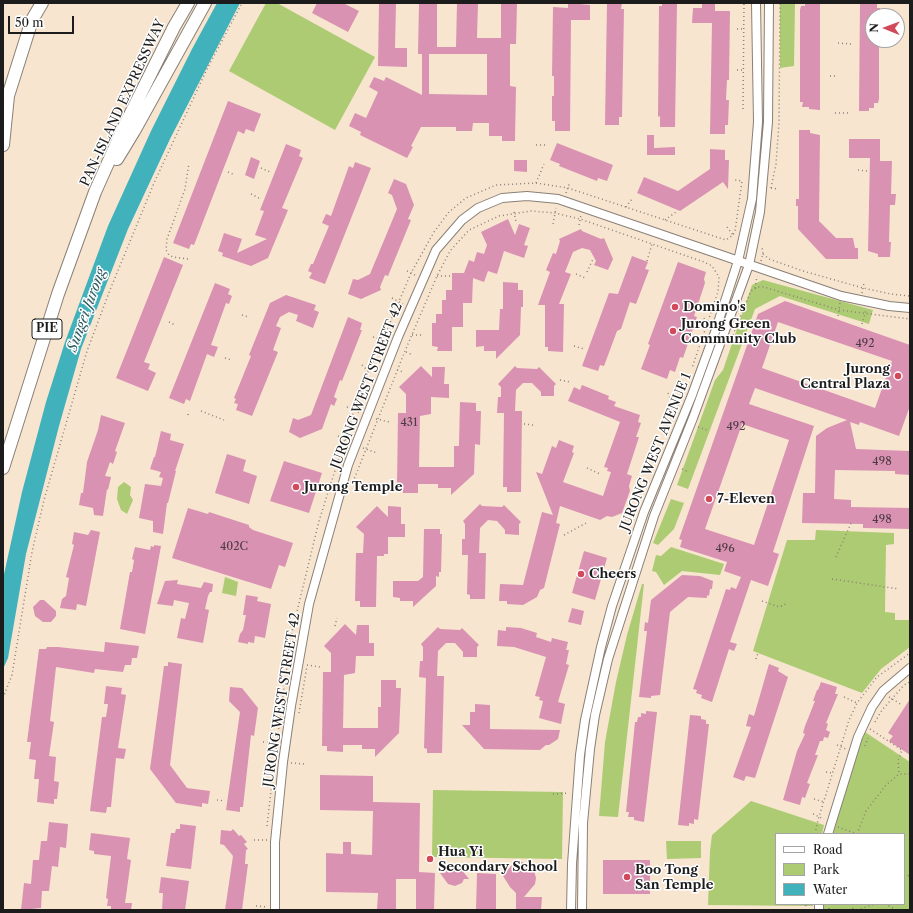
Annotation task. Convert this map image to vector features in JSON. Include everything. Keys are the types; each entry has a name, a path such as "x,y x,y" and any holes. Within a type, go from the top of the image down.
{"highway":[{"path":"3,145 8,96 32,20 42,3"},
{"name":"PAN-ISLAND EXPRESSWAY","path":"3,468 58,294 95,192 124,127 174,27 188,3"},
{"path":"95,192 134,131 205,3"}],"street":[{"name":"JURONG WEST AVENUE 1","path":"571,910 572,864 580,755 585,720 601,647 612,606 644,512 692,395 738,261 752,199 758,122 756,3"},
{"name":"JURONG WEST AVENUE 1","path":"582,910 583,823 590,749 594,715 608,659 654,516 696,410 749,265 760,212 768,122 769,3"},
{"name":"JURONG WEST STREET 42","path":"275,908 275,842 283,762 309,604 348,465 410,307 436,250 462,220 478,208 489,203 508,198 540,197 564,200 841,296 889,306 910,308"},
{"path":"828,833 833,824 858,737 872,707 883,692 910,668"}],"path":[{"path":"3,698 12,675 32,552 44,500 85,358 133,232 207,70 242,3"},
{"path":"743,109 744,3"},
{"path":"800,3 803,6"},
{"path":"737,29 744,29"},
{"path":"838,43 852,44"},
{"path":"737,70 744,70"},
{"path":"830,76 837,76"},
{"path":"835,113 849,113"},
{"path":"536,145 545,145"},
{"path":"188,259 168,255 166,250 167,240 185,190 189,164"},
{"path":"536,183 544,164"},
{"path":"261,168 270,172"},
{"path":"858,170 868,171"},
{"path":"228,172 235,174"},
{"path":"275,750 290,636 320,521 345,439 369,372 398,301 411,273 434,232 449,212 466,198 496,185 536,183 568,188 722,240 733,235 742,181 735,180"},
{"path":"564,200 570,182"},
{"path":"771,188 778,189"},
{"path":"251,194 259,198"},
{"path":"626,207 632,199"},
{"path":"514,212 516,222"},
{"path":"352,484 397,370 437,276 450,251 469,230 499,216 514,212 555,213 580,219 712,266 719,277 718,292 691,372"},
{"path":"665,220 676,212"},
{"path":"553,224 554,216"},
{"path":"727,227 733,235"},
{"path":"647,261 652,244"},
{"path":"763,254 769,259 803,271 863,288 910,296"},
{"path":"587,272 593,259"},
{"path":"407,271 422,278"},
{"path":"576,274 585,278"},
{"path":"437,276 451,276"},
{"path":"731,342 751,291 755,288 764,287 839,310 910,319"},
{"path":"838,316 841,296"},
{"path":"392,298 410,307"},
{"path":"862,324 868,302"},
{"path":"242,315 248,317"},
{"path":"704,318 707,324"},
{"path":"168,322 175,324"},
{"path":"412,335 422,335"},
{"path":"373,337 382,340"},
{"path":"574,346 584,349"},
{"path":"405,351 413,355"},
{"path":"225,358 231,360"},
{"path":"362,365 369,372"},
{"path":"397,370 403,372"},
{"path":"560,380 570,382"},
{"path":"668,393 671,399 679,405"},
{"path":"677,411 681,398"},
{"path":"188,415 189,411"},
{"path":"202,411 224,420"},
{"path":"524,424 534,425"},
{"path":"697,427 707,430"},
{"path":"587,468 600,474"},
{"path":"680,468 689,472"},
{"path":"836,557 852,521"},
{"path":"564,535 588,522"},
{"path":"832,579 899,589"},
{"path":"762,601 779,606 788,603"},
{"path":"335,626 337,618"},
{"path":"756,659 758,653"},
{"path":"299,715 308,665 320,667"},
{"path":"875,723 882,710 904,685 910,682"},
{"path":"844,697 857,703"},
{"path":"894,700 902,705"},
{"path":"865,747 871,730 902,750 898,761 900,774"},
{"path":"263,742 276,742"},
{"path":"290,770 292,756"},
{"path":"254,840 267,840 268,810 274,757"},
{"path":"291,763 305,764"},
{"path":"826,772 832,773"},
{"path":"857,833 866,811 872,801 892,778 900,774 910,774"},
{"path":"553,794 571,793"},
{"path":"814,799 824,802"},
{"path":"217,800 225,800"},
{"path":"812,814 855,833"},
{"path":"833,824 836,833"},
{"path":"266,900 266,910"},
{"path":"857,910 872,905"},
{"path":"887,905 897,910"},
{"path":"256,906 275,908"}],"green space":[{"path":"266,3 277,3 375,57 335,130 229,71"},
{"path":"780,3 795,3 794,66 780,68"},
{"path":"763,280 873,310 869,324 780,296 755,309 688,489 677,485 715,380 723,370 752,285"},
{"path":"124,482 131,487 130,495 133,500 127,514 121,510 117,499 118,487"},
{"path":"671,499 684,503 674,529 658,545 653,543"},
{"path":"816,530 894,533 894,544 886,545 885,612 895,613 895,620 910,620 910,647 881,669 862,693 753,651 787,540 815,540"},
{"path":"671,547 724,564 720,575 682,571 664,585 656,572 652,571 656,555 661,556"},
{"path":"225,577 238,582 236,596 222,593"},
{"path":"642,584 644,584 618,817 599,816 605,742 616,682 627,635"},
{"path":"865,732 910,762 910,910 823,910 822,905 905,905 905,833 830,833 851,766"},
{"path":"433,790 563,792 562,859 432,857"},
{"path":"751,801 824,825 822,833 775,833 775,905 813,906 708,905 712,835"},
{"path":"666,841 701,841 701,858 667,859"}],"water":[{"name":"Sungei Jurong","path":"217,3 240,3 170,139 128,229 81,349 59,426 26,554 8,658 3,669 3,579 22,492 46,402 65,342 108,226 151,131"}],"building":[{"path":"317,3 343,3 359,11 348,32 312,13"},
{"path":"379,3 396,3 395,48 407,48 407,67 378,66"},
{"path":"419,3 437,3 437,47 456,47 457,3 478,3 477,38 501,38 501,3 517,3 516,44 510,44 510,86 516,87 515,141 502,141 502,136 489,136 489,123 473,123 472,131 456,131 456,127 421,127 411,146 413,147 407,158 360,135 361,132 349,126 355,113 366,118 378,92 369,87 374,77 384,81 386,77 422,95 422,54 418,54","holes":["429,54 487,54 487,95 429,94"]},
{"path":"568,3 590,5 590,20 571,20 570,131 555,131 555,121 552,121 552,96 554,96 554,76 552,76 553,7 568,8"},
{"path":"607,3 622,3 621,9 624,9 622,117 619,117 619,125 605,125"},
{"path":"662,3 677,3 675,127 660,127 660,116 658,117 659,6 662,6"},
{"path":"805,3 820,3 820,110 802,107 803,102 800,102 800,10 801,6 805,6"},
{"path":"860,3 877,3 877,8 865,8 865,48 879,48 879,99 878,103 874,103 874,108 869,108 869,111 859,111"},
{"path":"702,4 715,4 715,11 730,11 729,80 727,80 726,100 729,100 728,125 725,125 725,134 710,134 712,23 692,23 693,8 702,8"},
{"path":"228,101 261,114 254,132 246,129 244,134 238,131 194,245 191,244 189,249 173,243"},
{"path":"799,130 810,130 810,133 820,135 819,221 836,238 853,238 855,248 858,248 858,259 826,259 798,229 798,206 796,206 796,199 799,199"},
{"path":"647,135 654,135 654,148 675,147 675,155 647,155"},
{"path":"849,139 880,139 880,161 892,161 891,194 896,194 895,205 890,205 890,257 878,257 878,254 868,251 870,158 849,158"},
{"path":"557,143 613,165 607,181 598,178 597,181 559,166 560,164 550,160"},
{"path":"286,144 301,150 299,156 303,158 282,208 288,210 268,258 251,266 222,256 223,253 218,251 224,233 242,239 237,253 267,239 255,235 264,211 260,210"},
{"path":"710,149 725,150 725,160 729,160 728,189 723,182 680,211 637,193 644,177 678,191 710,169"},
{"path":"251,157 260,161 254,179 245,175"},
{"path":"514,160 527,160 527,172 514,171"},
{"path":"355,162 371,168 325,284 309,278 312,273 308,271 311,264 313,264 329,226 322,223 326,214 331,216 349,166 353,168"},
{"path":"394,179 406,184 414,205 408,219 411,220 388,276 385,275 380,287 381,290 361,299 348,294 353,279 358,280 370,274 397,209 392,195 388,193"},
{"path":"508,219 515,235 519,224 530,228 524,245 528,246 524,258 504,251 497,274 488,271 484,282 473,278 472,303 463,303 463,327 452,327 452,351 437,351 438,347 432,346 432,323 436,323 436,314 442,314 442,300 446,300 446,290 452,290 452,273 464,273 469,260 474,262 477,252 484,254 487,245 481,232"},
{"path":"581,229 582,231 601,239 604,238 613,259 608,270 594,265 596,261 590,250 582,248 573,252 565,272 571,274 559,304 564,304 563,352 548,351 548,347 545,347 545,305 538,305 550,272 546,270 553,253 556,254 560,241 559,239"},
{"path":"632,256 648,262 645,269 649,270 636,304 630,302 621,329 617,331 604,366 600,365 598,371 582,366 609,293 618,294"},
{"path":"164,257 183,265 144,362 150,364 148,369 156,373 148,391 116,378"},
{"name":"Jurong Green Community Club","path":"678,262 706,272 704,279 705,283 694,316 697,317 683,358 680,357 675,372 670,370 667,379 641,369 650,345 648,344"},
{"path":"503,282 518,283 518,290 523,290 523,307 521,307 520,335 496,359 496,351 484,351 484,346 476,347 476,330 499,330 500,309 503,309"},
{"path":"215,283 230,289 228,294 232,296 229,304 226,303 211,345 218,347 214,357 207,354 190,401 186,399 184,404 169,398"},
{"path":"286,295 316,305 314,310 319,312 313,328 296,321 298,315 289,312 280,317 276,326 281,328 273,350 278,352 252,416 236,410 238,404 234,403 236,399 234,398 251,356 249,355 270,303"},
{"path":"785,301 910,345 910,406 899,436 860,422 859,425 850,422 856,449 910,451 910,475 895,474 895,471 835,470 834,499 851,500 851,507 910,508 910,529 863,528 863,524 802,523 803,493 815,493 816,436 827,428 847,420 755,388 749,404 814,426 773,552 779,554 768,586 751,580 730,642 737,644 734,651 729,649 712,702 701,698 702,695 696,693 697,690 693,689 726,589 730,590 731,587 736,589 741,577 724,571 727,562 680,547 682,540 679,539 758,314","holes":["778,322 892,361 875,408 762,368","742,424 789,440 754,545 705,529"]},
{"path":"348,317 362,323 360,330 362,330 342,381 340,380 334,397 337,399 334,406 331,404 322,429 300,438 289,432 293,418 298,420 311,415"},
{"path":"421,366 432,377 432,367 445,367 444,384 449,384 449,398 431,397 431,414 420,416 419,467 454,467 454,446 459,446 460,402 476,403 476,411 481,411 480,445 475,444 474,474 451,495 451,488 438,488 438,484 418,484 418,493 403,493 403,487 397,487 398,413 406,413 406,394 399,387"},
{"path":"515,366 517,368 537,369 539,367 556,384 554,386 554,396 541,396 541,392 532,383 523,383 516,390 515,411 522,411 521,492 507,492 507,487 503,487 504,413 497,413 498,397 501,397 501,387 498,384"},
{"path":"582,385 609,396 608,399 616,402 614,406 640,415 638,422 641,423 636,437 639,437 627,474 632,476 629,486 630,491 622,513 612,517 607,516 600,520 560,506 556,523 560,524 544,588 540,590 537,597 523,605 507,604 507,601 499,601 500,584 523,585 542,512 553,515 536,472 542,474 552,446 556,448 559,440 574,446 572,452 574,453 563,482 603,496 611,472 607,471 608,468 604,467 620,422 568,401 574,387 580,390"},
{"path":"101,415 125,423 115,451 117,452 113,464 110,462 105,476 111,477 108,490 107,489 103,516 94,515 93,508 79,505 81,493 83,493 87,462 98,430"},
{"path":"161,431 171,434 170,440 184,444 167,503 163,534 153,532 153,521 139,518 145,484 161,486 163,478 159,477 161,472 150,469 155,457"},
{"path":"227,454 246,460 243,471 257,476 249,504 215,493"},
{"name":"Jurong Temple","path":"284,461 322,473 309,513 270,501"},
{"path":"480,504 482,506 502,507 504,505 521,522 519,524 519,535 505,534 505,530 497,521 488,520 480,528 479,553 486,553 485,599 470,599 470,595 467,594 468,555 462,555 462,539 465,539 465,524 463,521"},
{"path":"377,506 388,517 388,506 401,507 401,524 405,524 405,537 388,537 388,554 384,554 384,556 377,556 376,607 360,607 360,601 355,601 356,553 363,553 364,534 356,527"},
{"path":"188,508 208,514 209,512 249,525 249,527 253,530 293,543 285,567 279,565 271,589 172,558"},
{"path":"424,529 440,529 440,534 442,534 441,572 439,572 439,577 436,576 436,586 413,607 413,601 400,601 400,598 393,597 393,581 418,581 423,577"},
{"path":"91,530 100,532 86,606 77,604 76,610 60,608 62,599 66,596 69,578 66,577 74,545 72,544 74,532 88,535"},
{"path":"154,545 161,546 145,634 120,629 130,572 132,572 134,560 132,559 135,547 150,550 151,546 154,547"},
{"path":"584,551 607,558 595,600 572,593"},
{"path":"682,575 700,576 713,581 712,589 710,589 709,596 707,595 707,598 688,597 670,612 660,695 651,696 651,698 639,697 647,631 644,631 645,622 648,623 651,600"},
{"path":"178,580 177,584 201,588 204,582 213,584 212,592 210,592 208,596 205,609 209,610 203,643 177,638 181,618 185,619 189,603 174,600 173,606 157,604 165,581"},
{"path":"246,595 258,597 257,601 271,604 265,638 255,636 254,643 248,642 248,644 238,642 240,634 243,630 246,615 243,615"},
{"path":"40,600 44,600 56,611 56,616 51,622 43,622 35,616 33,607"},
{"path":"572,608 584,611 581,625 568,622"},
{"path":"345,624 356,635 357,625 369,625 369,643 374,643 374,656 356,656 355,673 344,675 343,728 378,728 378,707 381,707 381,680 396,680 396,688 401,688 399,733 375,757 375,749 362,749 362,745 343,745 343,752 327,751 327,746 322,746 323,672 331,672 331,653 324,646"},
{"path":"438,627 440,629 460,630 462,628 479,645 477,647 477,657 463,657 463,652 455,643 446,643 438,651 437,676 444,676 442,753 427,753 427,749 424,748 426,678 419,677 420,661 423,661 423,647 421,644"},
{"path":"506,627 521,628 537,633 536,637 551,642 552,638 568,642 566,650 569,650 566,664 569,665 558,702 565,704 561,724 539,718 543,701 539,700 540,697 535,696 546,657 514,647 497,646 498,630 506,631"},
{"path":"105,642 139,646 137,658 132,658 131,665 125,665 123,672 95,669 94,673 56,667 50,721 54,722 49,756 56,757 54,781 59,782 57,799 54,799 54,804 37,802 39,779 34,779 36,760 29,759 31,742 27,742 39,649 58,647 104,652"},
{"path":"168,662 182,664 170,765 187,788 210,791 208,804 202,803 202,807 176,803 150,769 164,666 168,666"},
{"path":"769,664 779,668 778,671 788,677 755,778 746,776 744,781 733,777 751,727 746,726 749,714 754,716"},
{"path":"821,682 837,687 835,694 838,694 826,723 828,724 826,730 830,732 828,738 824,737 823,741 820,741 815,755 818,755 807,783 810,784 805,798 802,797 800,805 783,800 797,751 805,734 803,733 805,726 815,701 813,701"},
{"path":"106,686 122,688 121,694 126,695 118,748 126,749 124,759 116,758 111,807 107,807 106,813 90,811 102,717 106,717 108,704 104,704"},
{"path":"230,687 242,688 258,708 254,736 251,735 243,807 240,807 240,812 226,810 240,712 229,701"},
{"path":"910,699 910,755 889,741 893,736 888,733"},
{"path":"475,704 490,705 490,729 560,730 558,739 540,750 484,749 462,725 470,725 470,712 475,712"},
{"path":"646,711 657,712 644,822 634,820 634,817 628,817 629,812 626,812 635,722 637,722 638,717 641,717 641,713 646,714"},
{"path":"690,715 701,716 701,719 706,720 706,724 709,724 698,820 694,819 694,824 689,823 689,826 678,825"},
{"path":"320,775 373,776 373,802 420,803 419,872 435,873 434,910 416,910 416,879 396,879 396,910 377,910 378,893 326,892 326,853 343,854 343,842 351,842 351,854 372,855 373,811 320,810"},
{"path":"49,822 68,824 66,848 60,847 58,867 52,866 49,891 42,891 41,908 21,910 24,883 31,884 33,860 39,860 41,841 47,841"},
{"path":"180,824 196,826 191,869 166,866 171,833 175,833 176,829 180,829"},
{"path":"233,829 247,842 244,844 248,849 246,850 245,864 248,864 242,910 225,910 233,856 224,845 220,844 221,830 231,831"},
{"path":"91,833 130,838 127,859 131,860 125,903 132,903 131,910 111,910 111,906 107,906 108,899 106,898 111,856 94,854 94,851 89,850"},
{"name":"Boo Tong San Temple","path":"603,860 650,860 650,894 603,894"},
{"path":"522,862 533,867 536,878 535,884 524,897 542,897 541,910 516,910 516,893 503,876 511,866"},
{"path":"454,866 461,869 469,879 464,879 462,883 455,886 448,884 440,873 445,873"},
{"path":"477,873 496,874 496,910 476,910"},
{"path":"161,877 189,881 185,910 162,910 163,893 159,893"}],"place":[{"name":"Domino's","path":"675,307"},
{"name":"Jurong Green Community Club","path":"673,331"},
{"name":"Jurong Central Plaza","path":"898,376"},
{"name":"Jurong Temple","path":"296,487"},
{"name":"7-Eleven","path":"709,499"},
{"name":"Cheers","path":"581,574"},
{"name":"Hua Yi Secondary School","path":"430,859"},
{"name":"Boo Tong San Temple","path":"627,877"}]}
